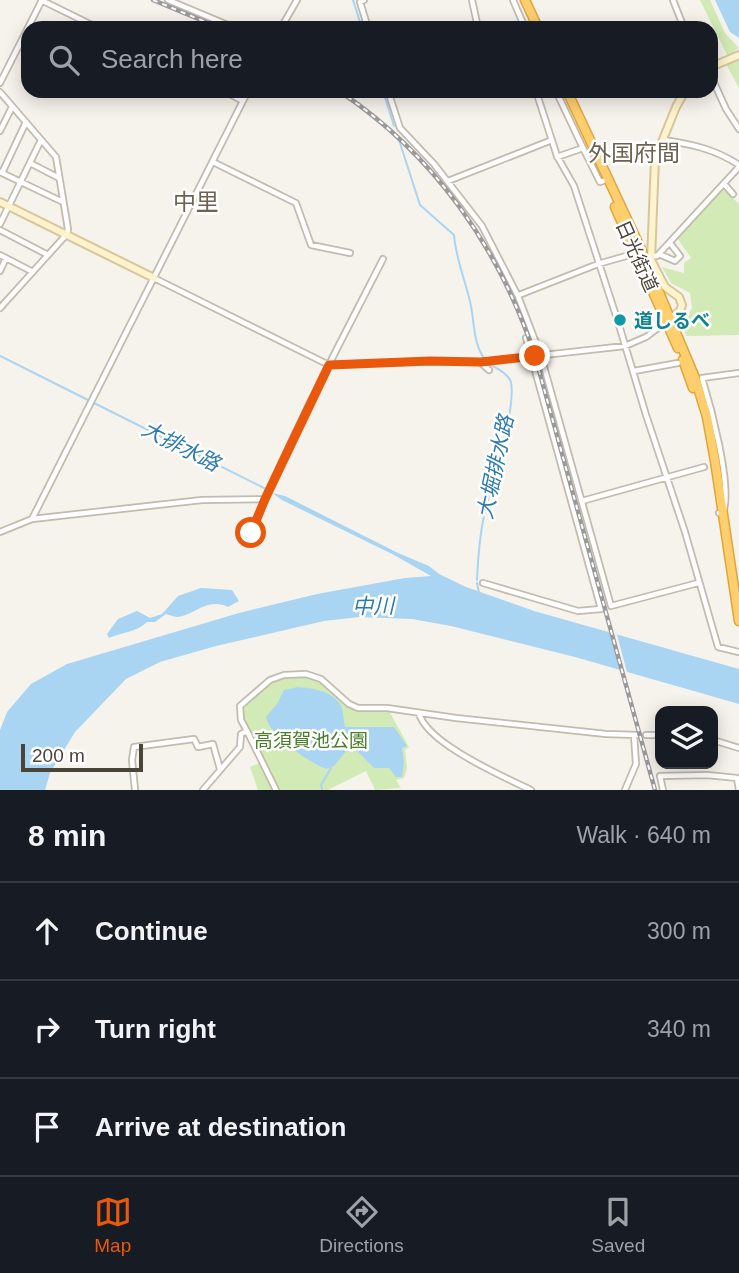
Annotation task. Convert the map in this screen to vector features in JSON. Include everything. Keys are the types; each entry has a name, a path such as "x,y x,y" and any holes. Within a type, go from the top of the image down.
{"highway":[{"path":"523,0 533,21"},
{"name":"日光街道","path":"567,98 669,320"},
{"name":"日光街道","path":"567,98 669,320 697,400 739,621"}],"street":[{"path":"31,21 42,0 84,21"},
{"path":"167,0 218,21"},
{"path":"285,21 297,0"},
{"path":"365,0 360,2 366,21"},
{"path":"472,0 476,21"},
{"path":"513,0 523,21"},
{"path":"673,0 681,21"},
{"path":"0,83 21,42"},
{"path":"718,64 739,55"},
{"path":"718,91 739,129"},
{"path":"0,92 56,158 67,234 0,308"},
{"path":"237,98 243,101"},
{"path":"32,519 244,98"},
{"path":"390,98 400,128 448,181 482,226 518,296 541,356 611,606 698,583"},
{"path":"538,98 557,157 574,186 685,532 718,647 739,652"},
{"path":"559,98 600,182 603,181"},
{"path":"0,202 329,365 481,362 625,346 646,337 682,308 680,297 665,287 654,270 655,255 652,247 654,168 662,140 682,98"},
{"path":"0,131 12,107"},
{"path":"26,122 1,172 64,202"},
{"path":"0,224 41,139"},
{"path":"448,181 552,140"},
{"path":"655,255 670,243 739,166 704,148 662,140"},
{"path":"557,157 583,148"},
{"path":"213,162 296,203 311,245 350,253"},
{"path":"30,163 59,178"},
{"path":"724,184 733,194"},
{"path":"0,230 48,255"},
{"path":"655,255 675,261 680,256 670,243"},
{"path":"644,249 652,247"},
{"path":"518,296 598,264 633,254"},
{"path":"0,255 33,272"},
{"path":"0,271 6,258"},
{"path":"251,533 271,485 383,259"},
{"path":"482,583 578,611 601,609 526,338"},
{"path":"481,362 489,370"},
{"path":"634,371 678,363"},
{"path":"720,512 726,502 722,467 713,417 702,378 739,373"},
{"path":"582,501 704,467"},
{"path":"0,532 32,519 202,500 265,498"},
{"path":"276,790 241,720 240,706 265,682 294,674 312,675 321,679 353,706 636,735 636,764 625,790"},
{"path":"419,713 423,723 440,739 488,769 531,790"},
{"path":"203,790 240,747 241,734 247,731"},
{"path":"646,735 655,736"},
{"path":"135,790 132,760 134,747 194,739 198,747 213,744 220,769"},
{"path":"718,742 739,748"},
{"path":"663,790 660,776 707,775 737,778 739,790"}],"green space":[{"path":"700,0 710,0 725,33 739,48 731,54 734,60 739,58 739,88 726,64 730,61 718,37 718,21 710,21"},
{"path":"725,190 739,204 739,335 686,336 683,325 692,308 690,293 671,283 662,267 684,273 684,263 691,258 677,238 716,195"},
{"name":"高須賀池公園","path":"291,675 320,680 358,710 389,711 409,747 405,750 407,768 404,778 396,780 401,788 375,790 366,771 328,790 279,790 244,721 243,706 265,684"},
{"name":"高須賀池公園","path":"260,763 274,790 258,790 250,767"}],"water":[{"path":"715,0 739,0 739,38 730,32"},
{"name":"中川","path":"272,493 285,496 429,566 466,587 534,611 739,669 739,704 575,657 451,626 412,619 359,617 324,621 160,662 126,679 75,732 50,773 45,790 0,790 0,730 7,712 31,684 67,664 239,613 317,594 431,576"},
{"path":"201,588 232,590 239,601 228,607 213,604 184,616 166,614 155,622 147,622 134,630 109,638 107,634 118,619 137,611 150,618 162,614 178,596"},
{"path":"298,687 332,696 340,704 345,727 394,727 407,746 402,748 402,777 396,777 389,768 374,768 351,745 334,766 326,769 310,761 282,739 268,724 266,717 284,690"}],"pier":[{"path":"609,629 616,631 628,676 621,674"}],"waterway":[{"name":"大堀排水路","path":"353,0 360,21"},
{"name":"大堀排水路","path":"385,98 394,126"},
{"name":"大堀排水路","path":"399,140 420,205 454,235 477,341 485,359"},
{"name":"大排水路","path":"0,356 90,401"},
{"name":"大堀排水路","path":"477,580 483,519 508,424 512,390 508,377 489,364"},
{"name":"大排水路","path":"94,403 268,490"},
{"name":"大堀排水路","path":"477,583 479,593"},
{"path":"322,789 321,785 331,768"}],"railway":[{"path":"153,0 203,21"},
{"path":"349,98 405,144 434,174 460,207 503,278 520,316 535,356 655,790"}],"place":[{"name":"道しるべ","path":"620,320"}],"district":[{"name":"外国府間","path":"634,153"},
{"name":"中里","path":"196,202"}],"route":[{"path":"251,533 329,365 481,362 535,356"}]}
